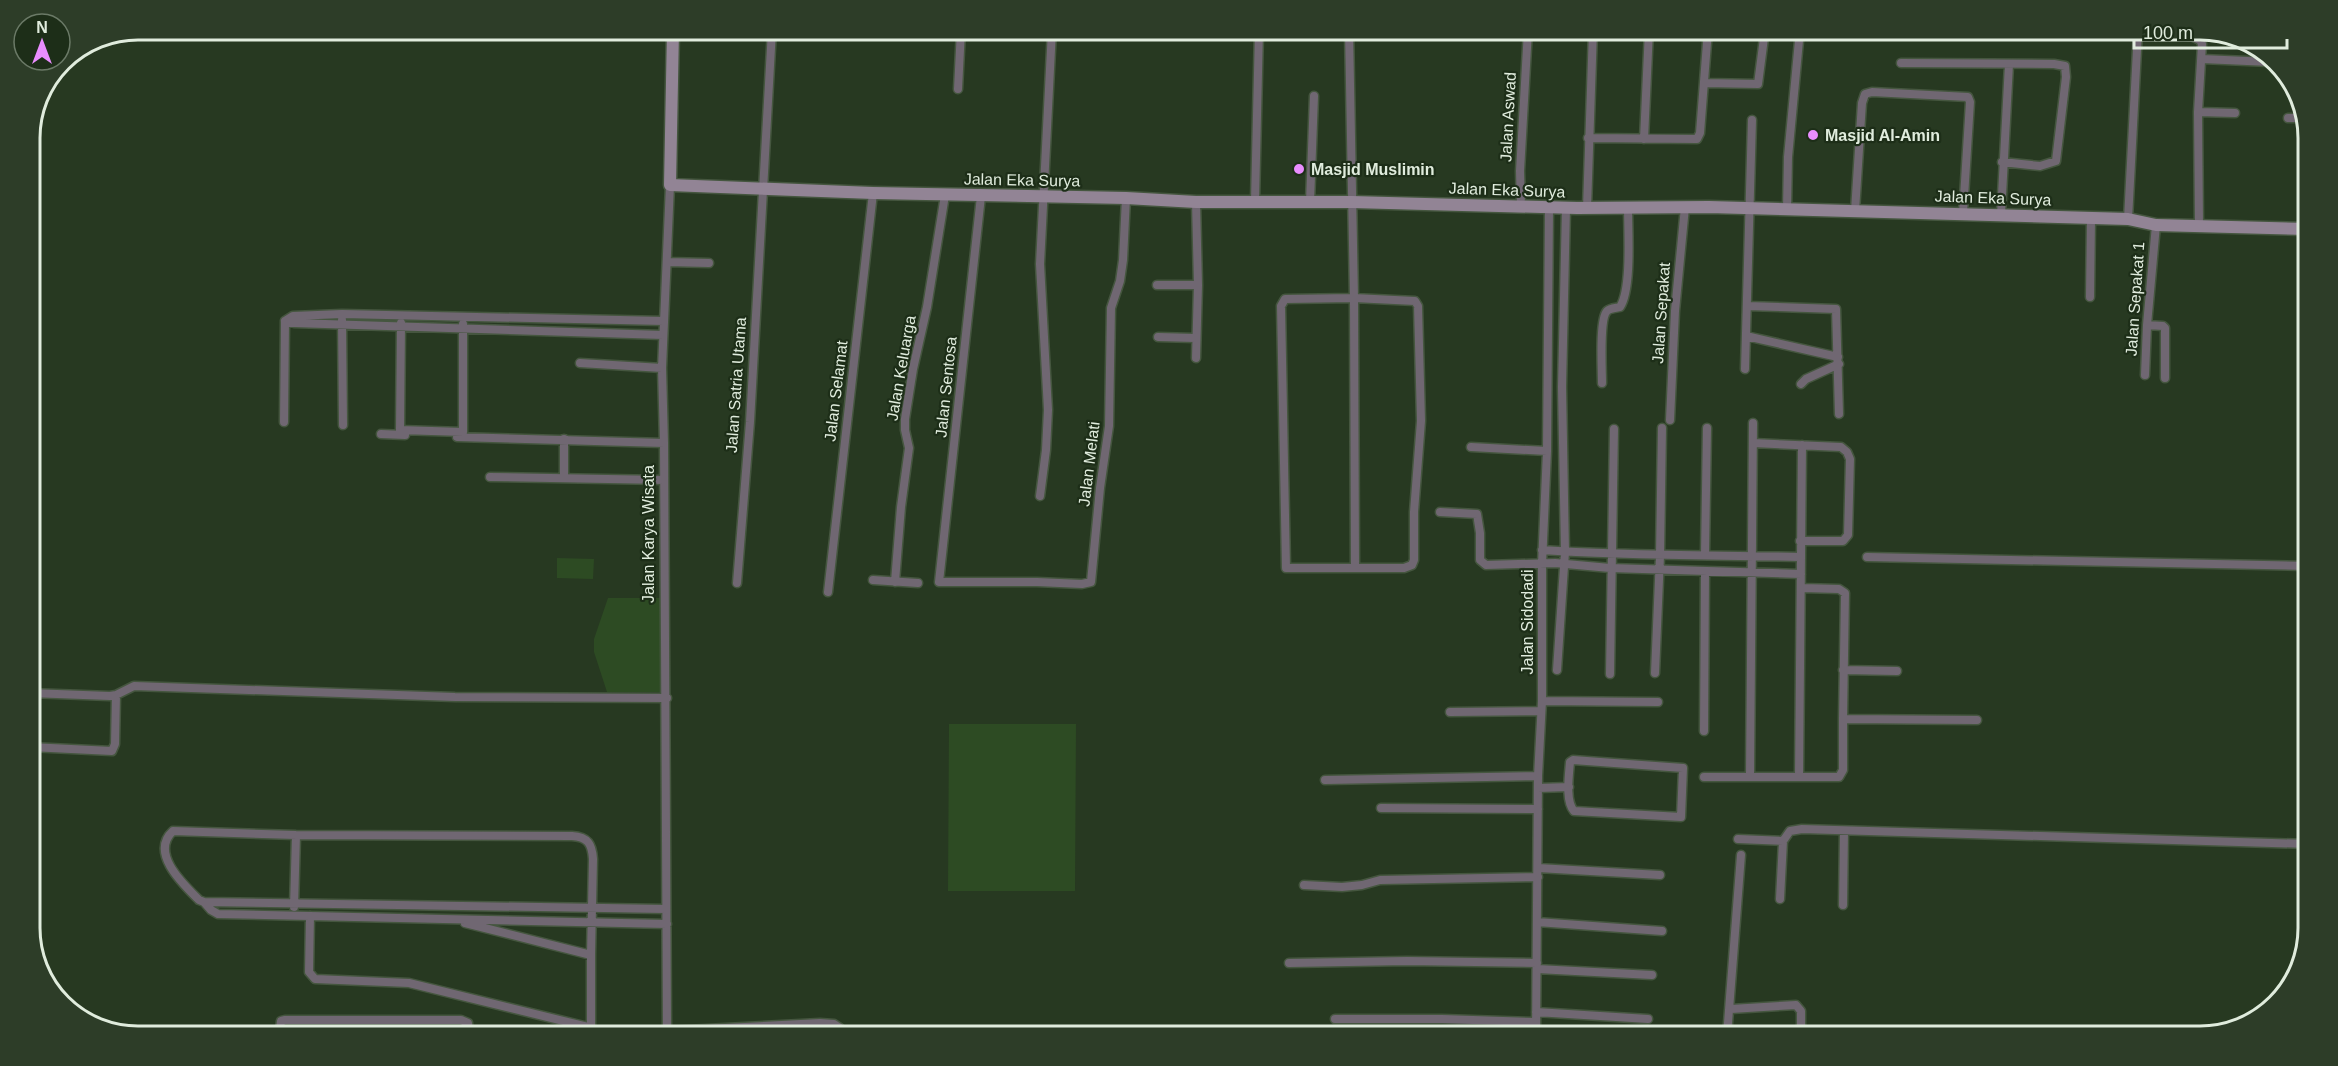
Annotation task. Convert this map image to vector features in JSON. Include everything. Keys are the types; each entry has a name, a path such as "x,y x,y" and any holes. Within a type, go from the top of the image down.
{"street":[{"name":"Jalan Karya Wisata","path":"665,1026 667,698 662,368 670,185 673,40"},
{"name":"Jalan Satria Utama","path":"736,583 750,422 772,40"},
{"path":"958,89 960,40"},
{"path":"1040,496 1048,410 1040,264 1051,40"},
{"path":"1255,201 1259,40"},
{"path":"1349,40 1354,298 1355,568"},
{"name":"Jalan Aswad","path":"1521,207 1520,171 1527,40"},
{"path":"1587,208 1593,40"},
{"path":"1644,139 1649,40"},
{"path":"1588,138 1697,139 1700,133 1707,40"},
{"path":"1704,83 1758,84 1764,40"},
{"path":"1787,209 1788,157 1799,40"},
{"path":"2128,219 2138,40"},
{"path":"2199,226 2198,112 2202,59 2200,40"},
{"path":"2202,59 2260,62"},
{"path":"1901,63 2059,64 2065,66 2056,161 2040,166 2002,162"},
{"path":"2001,214 2009,64"},
{"path":"1855,211 1862,103 1865,94 1872,92 1968,97 1970,102 1963,213"},
{"path":"1310,202 1314,96"},
{"path":"2198,112 2235,113"},
{"path":"2288,118 2295,118"},
{"path":"1745,369 1752,120"},
{"name":"Jalan Eka Surya","path":"670,185 764,190 1042,198 1126,198 1196,202 1352,202 1566,208 1685,207 2001,214 2128,219 2156,225 2297,229"},
{"name":"Jalan Selamat","path":"828,592 873,193"},
{"name":"Jalan Keluarga","path":"895,582 901,507 909,448 905,419 927,307 945,195"},
{"name":"Jalan Sentosa","path":"939,582 981,196"},
{"name":"Jalan Melati","path":"939,582 1082,584 1091,582 1100,488 1109,426 1111,308 1120,281 1123,260 1126,198"},
{"path":"1196,202 1198,285 1196,358"},
{"name":"Jalan Sidodadi","path":"1536,1026 1538,776 1542,701 1542,549 1547,451 1549,207"},
{"path":"1602,383 1605,313 1608,309 1620,307 1624,301 1628,267 1628,207"},
{"name":"Jalan Sepakat","path":"1670,420 1675,311 1685,207"},
{"path":"1557,670 1565,552 1562,387 1566,208"},
{"path":"2090,297 2091,219"},
{"name":"Jalan Sepakat 1","path":"2145,375 2156,225"},
{"path":"667,262 709,263"},
{"path":"1157,285 1198,285"},
{"path":"1354,298 1415,301 1418,306 1421,421 1414,512 1416,542 1412,565 1404,568 1286,568 1281,306 1286,299 1354,298"},
{"path":"1747,306 1836,309 1839,414"},
{"path":"285,321 293,316 342,314 664,321"},
{"path":"342,314 343,425"},
{"path":"401,316 400,430 463,432 463,317"},
{"path":"285,321 401,328 663,335"},
{"path":"284,422 285,321"},
{"path":"2147,325 2165,328 2165,378"},
{"path":"1746,336 1839,360"},
{"path":"1158,337 1195,338"},
{"path":"1801,384 1839,360"},
{"path":"580,363 662,368"},
{"path":"1750,776 1753,423"},
{"path":"1655,673 1660,569 1662,428"},
{"path":"1705,554 1707,428"},
{"path":"1610,674 1614,429"},
{"path":"381,434 664,443"},
{"path":"564,439 564,478"},
{"path":"1753,443 1841,447 1847,452 1850,459 1848,536 1843,541 1800,541"},
{"path":"1799,777 1802,445"},
{"path":"1471,447 1547,451"},
{"path":"490,477 663,480"},
{"path":"1440,512 1477,514 1482,563 1486,565 1563,564 1705,572 1801,574"},
{"path":"1542,549 1660,556 1705,554 1800,557"},
{"path":"1867,557 2298,566"},
{"path":"1704,731 1705,572"},
{"path":"873,579 918,583"},
{"path":"1704,777 1833,778 1841,775 1845,593 1839,589 1802,588"},
{"path":"1843,670 1897,671"},
{"path":"41,693 116,695 134,686 455,697 667,698"},
{"path":"41,748 112,751 115,744 116,695"},
{"path":"1542,701 1658,702"},
{"path":"1450,712 1541,711"},
{"path":"1843,719 1977,720"},
{"path":"1573,760 1683,768 1681,817 1574,811 1571,807 1569,787 1570,762 1573,760"},
{"path":"1325,780 1538,776"},
{"path":"1538,788 1569,787"},
{"path":"1381,808 1538,809"},
{"path":"1780,899 1783,841 1786,833 1795,830 2298,844"},
{"path":"1843,905 1844,831"},
{"path":"590,1026 591,1025 591,910 593,852 584,837 171,832 166,849 171,870 199,900 204,902 591,910 666,909"},
{"path":"294,915 296,835"},
{"path":"1738,839 1783,841"},
{"path":"1728,1026 1741,855"},
{"path":"1304,885 1342,887 1380,880 1538,873 1660,875"},
{"path":"204,902 218,914 667,924"},
{"path":"310,916 309,972 315,980 409,983 584,1026"},
{"path":"449,919 591,955"},
{"path":"1537,922 1662,931"},
{"path":"1289,963 1407,961 1536,966 1652,975"},
{"path":"1731,1009 1796,1005 1801,1011 1801,1026"},
{"path":"1335,1019 1648,1018"},
{"path":"279,1026 281,1021 285,1020 461,1020 468,1023 468,1026"},
{"path":"778,1026 820,1023 837,1026"}],"green space":[{"path":"557,558 594,559 593,579 557,578"},
{"path":"608,598 661,598 661,692 607,692 594,652 594,639"},
{"path":"949,724 1076,724 1075,891 948,891"}],"place":[{"name":"Masjid Al-Amin","path":"1813,135"},
{"name":"Masjid Muslimin","path":"1299,169"}]}
